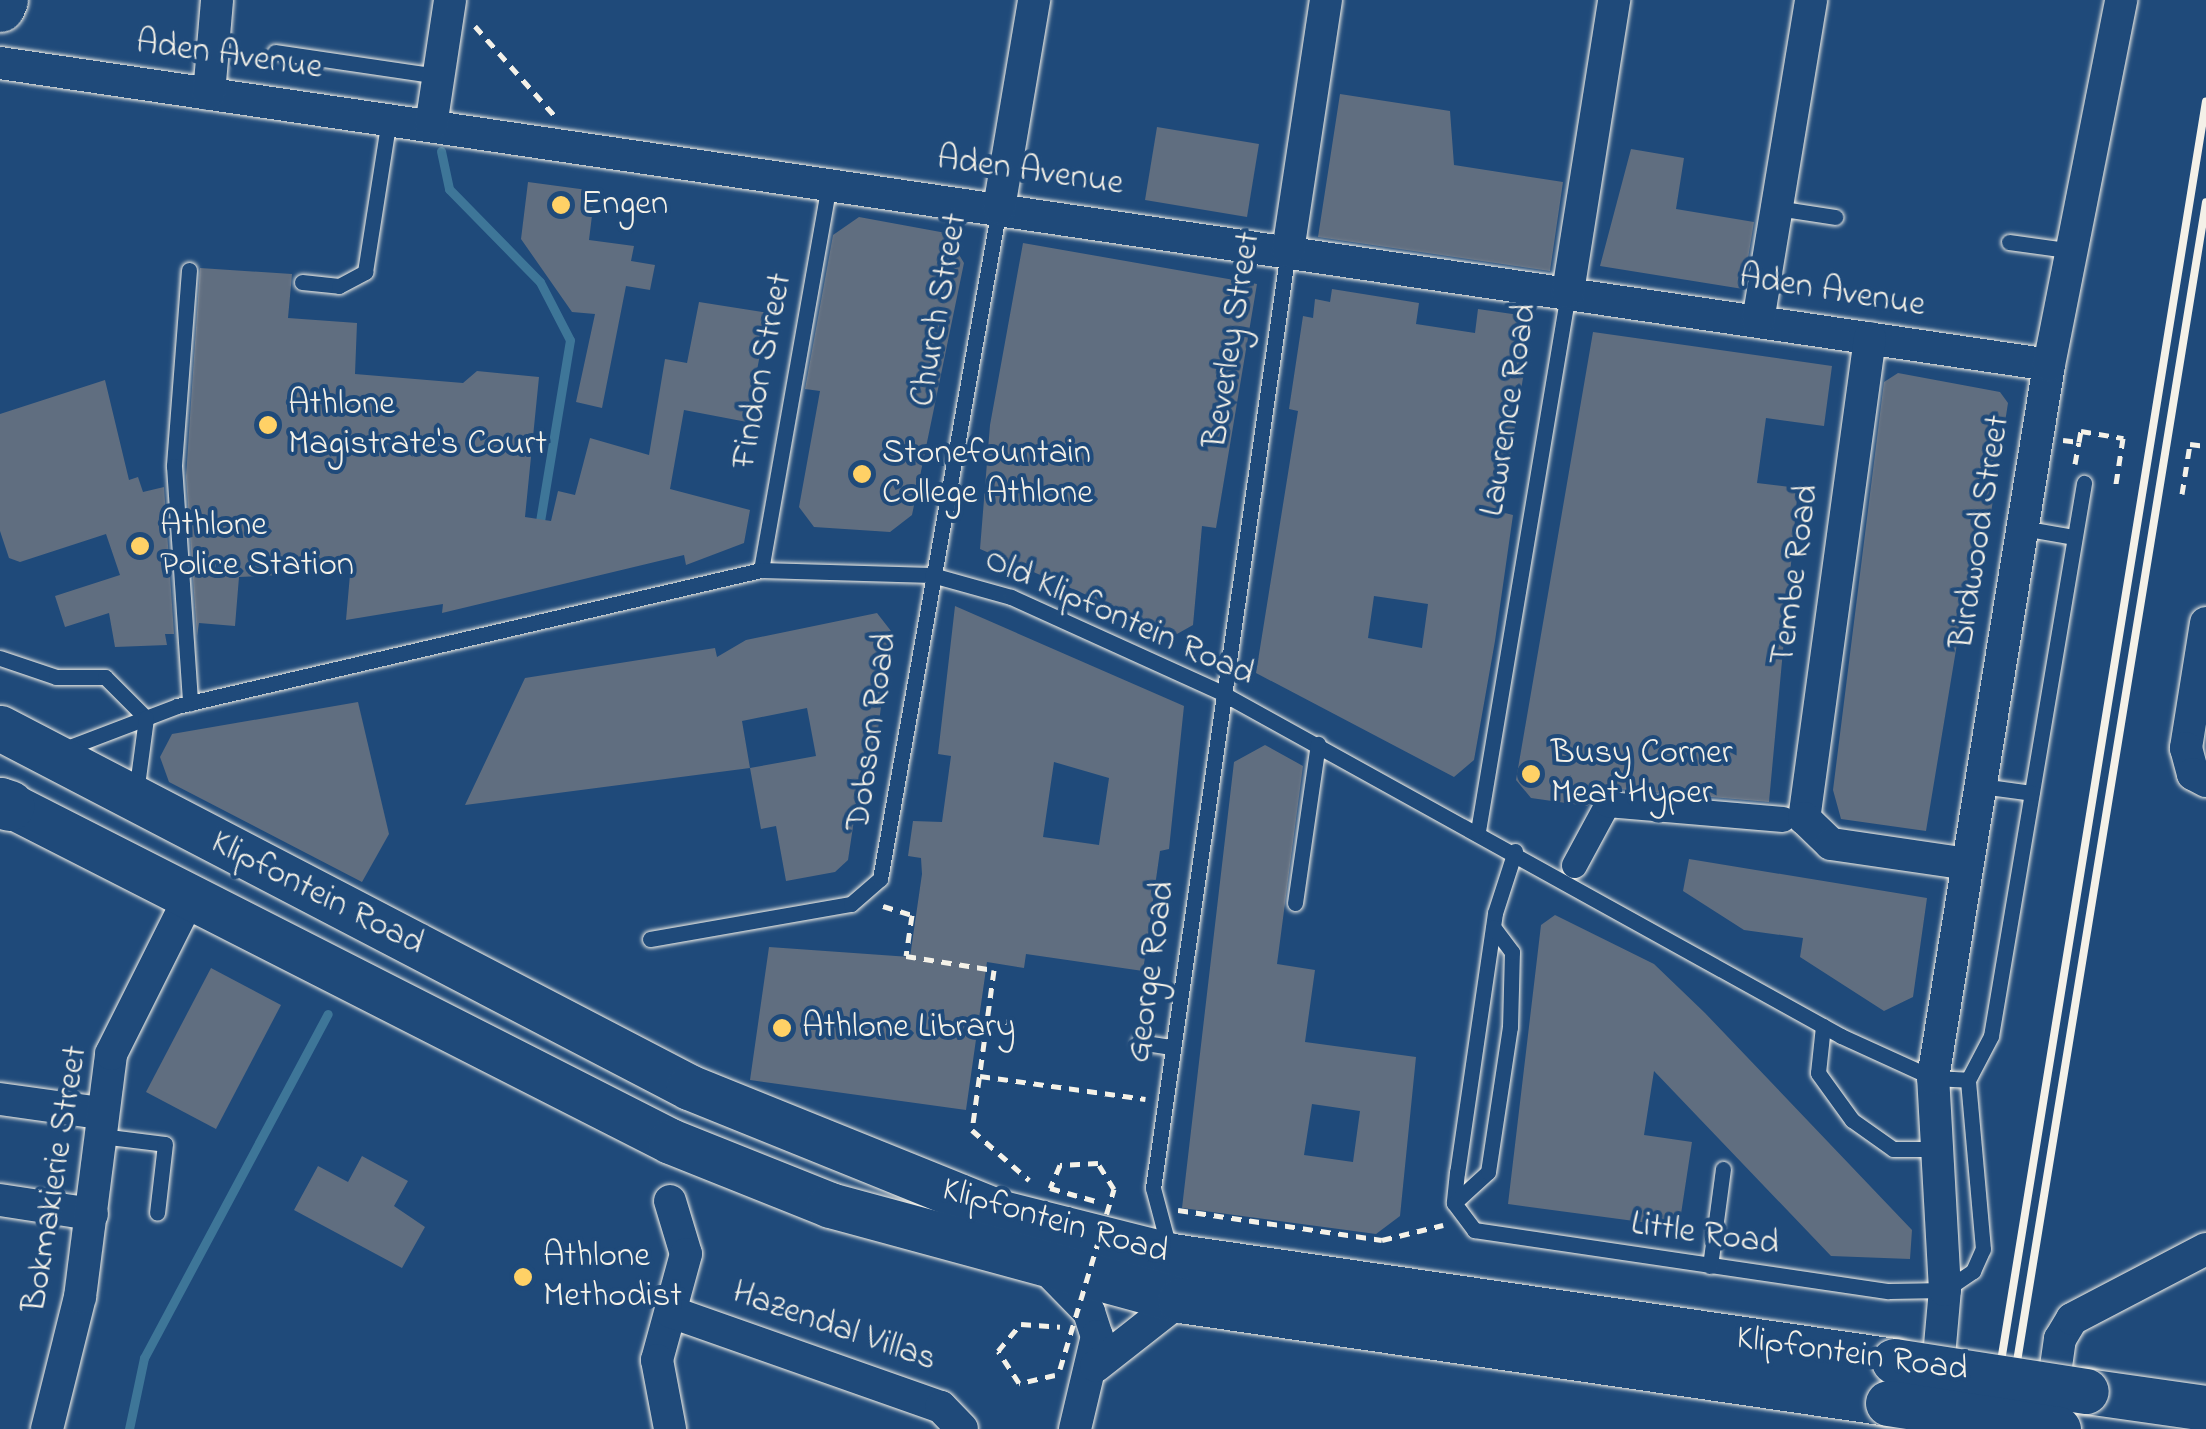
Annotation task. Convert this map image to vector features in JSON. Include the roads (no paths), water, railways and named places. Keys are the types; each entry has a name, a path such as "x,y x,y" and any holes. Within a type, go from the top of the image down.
{"main road":[{"name":"Klipfontein Road","path":"17,737 405,938 846,1157 998,1212 1172,1256 1891,1382 2058,1429"},
{"name":"Klipfontein Road","path":"3,803 670,1142 830,1204 1050,1272 1180,1300 1891,1382 2086,1390 2206,1408"}],"street":[{"path":"209,94 216,0"},
{"name":"Church Street","path":"999,208 1034,0"},
{"name":"Beverley Street","path":"1288,250 1326,0"},
{"name":"Lawrence Road","path":"1568,292 1614,0"},
{"path":"1758,321 1810,0"},
{"name":"Birdwood Street","path":"1933,1078 2049,365 2120,0"},
{"path":"431,126 438,76 458,7"},
{"name":"Aden Avenue","path":"0,63 2049,365"},
{"name":"Tembe Road","path":"1794,821 1870,338"},
{"path":"2206,624 2186,748 2193,774 2206,781"},
{"path":"1574,865 1607,804 1794,821 1831,844 1968,864"},
{"name":"Bokmakierie Street","path":"47,1429 92,1214 98,1124 111,1054 190,896"},
{"path":"1930,1429 1945,1290 1933,1148 1933,1078"},
{"path":"0,1099 98,1124"},
{"path":"0,1200 92,1214"},
{"name":"Hazendal Villas","path":"670,1201 686,1254 657,1360 670,1429"},
{"path":"2046,1429 2060,1338 2072,1319 2206,1249"},
{"path":"1050,1272 1089,1312 1096,1366 1075,1429"},
{"path":"1096,1366 1180,1300"},
{"name":"Hazendal Villas","path":"671,1312 941,1407 962,1429"}],"lane":[{"path":"275,52 438,76"},
{"path":"302,282 339,286 365,272 388,120"},
{"name":"Findon Street","path":"761,570 829,184"},
{"name":"Church Street","path":"932,575 999,208"},
{"path":"1777,208 1835,217"},
{"path":"2010,242 2074,251"},
{"name":"Beverley Street","path":"1220,692 1288,250"},
{"path":"189,270 174,466 190,703"},
{"name":"Lawrence Road","path":"1478,831 1568,292"},
{"path":"1945,1290 1973,1271 1982,1249 1968,1080 1987,1055 2074,537 2079,478"},
{"path":"2022,528 2074,537"},
{"name":"Old Klipfontein Road","path":"17,737 87,746 146,718 190,703 761,570 932,575 1011,597 1220,692 1516,851 1824,1026 1933,1078"},
{"name":"Dobson Road","path":"650,939 868,894 883,870 932,575"},
{"path":"0,658 56,677 96,674 146,718 136,801"},
{"name":"George Road","path":"1172,1256 1152,1207 1220,692"},
{"path":"1295,903 1318,744"},
{"path":"1981,786 2032,793"},
{"path":"1454,1204 1493,927 1516,851"},
{"path":"1454,1204 1488,1172 1514,970 1493,927"},
{"path":"1824,1026 1818,1073 1852,1120 1893,1149 1933,1148"},
{"path":"1139,1042 1172,1047"},
{"path":"1471,1072 1498,1074"},
{"path":"1933,1078 1968,1080"},
{"path":"98,1124 165,1144 157,1213"},
{"path":"1710,1266 1723,1169"},
{"name":"Little Road","path":"1454,1204 1460,1221 1485,1233 1889,1292 1945,1290"}],"waterway":[{"path":"441,151 449,189 540,282 570,340 539,528"},
{"path":"129,1429 144,1358 328,1014"}],"railway":[{"path":"1990,1429 2206,101"},
{"path":"2006,1429 2206,202"}],"place":[{"name":"Engen","path":"561,205"},
{"name":"Athlone Magistrate's Court","path":"268,425"},
{"name":"Stonefountain College Athlone","path":"862,474"},
{"name":"Athlone Police Station","path":"140,546"},
{"name":"Busy Corner Meat Hyper","path":"1531,774"},
{"name":"Athlone Library","path":"782,1028"},
{"name":"Athlone Methodist","path":"523,1277"}]}
